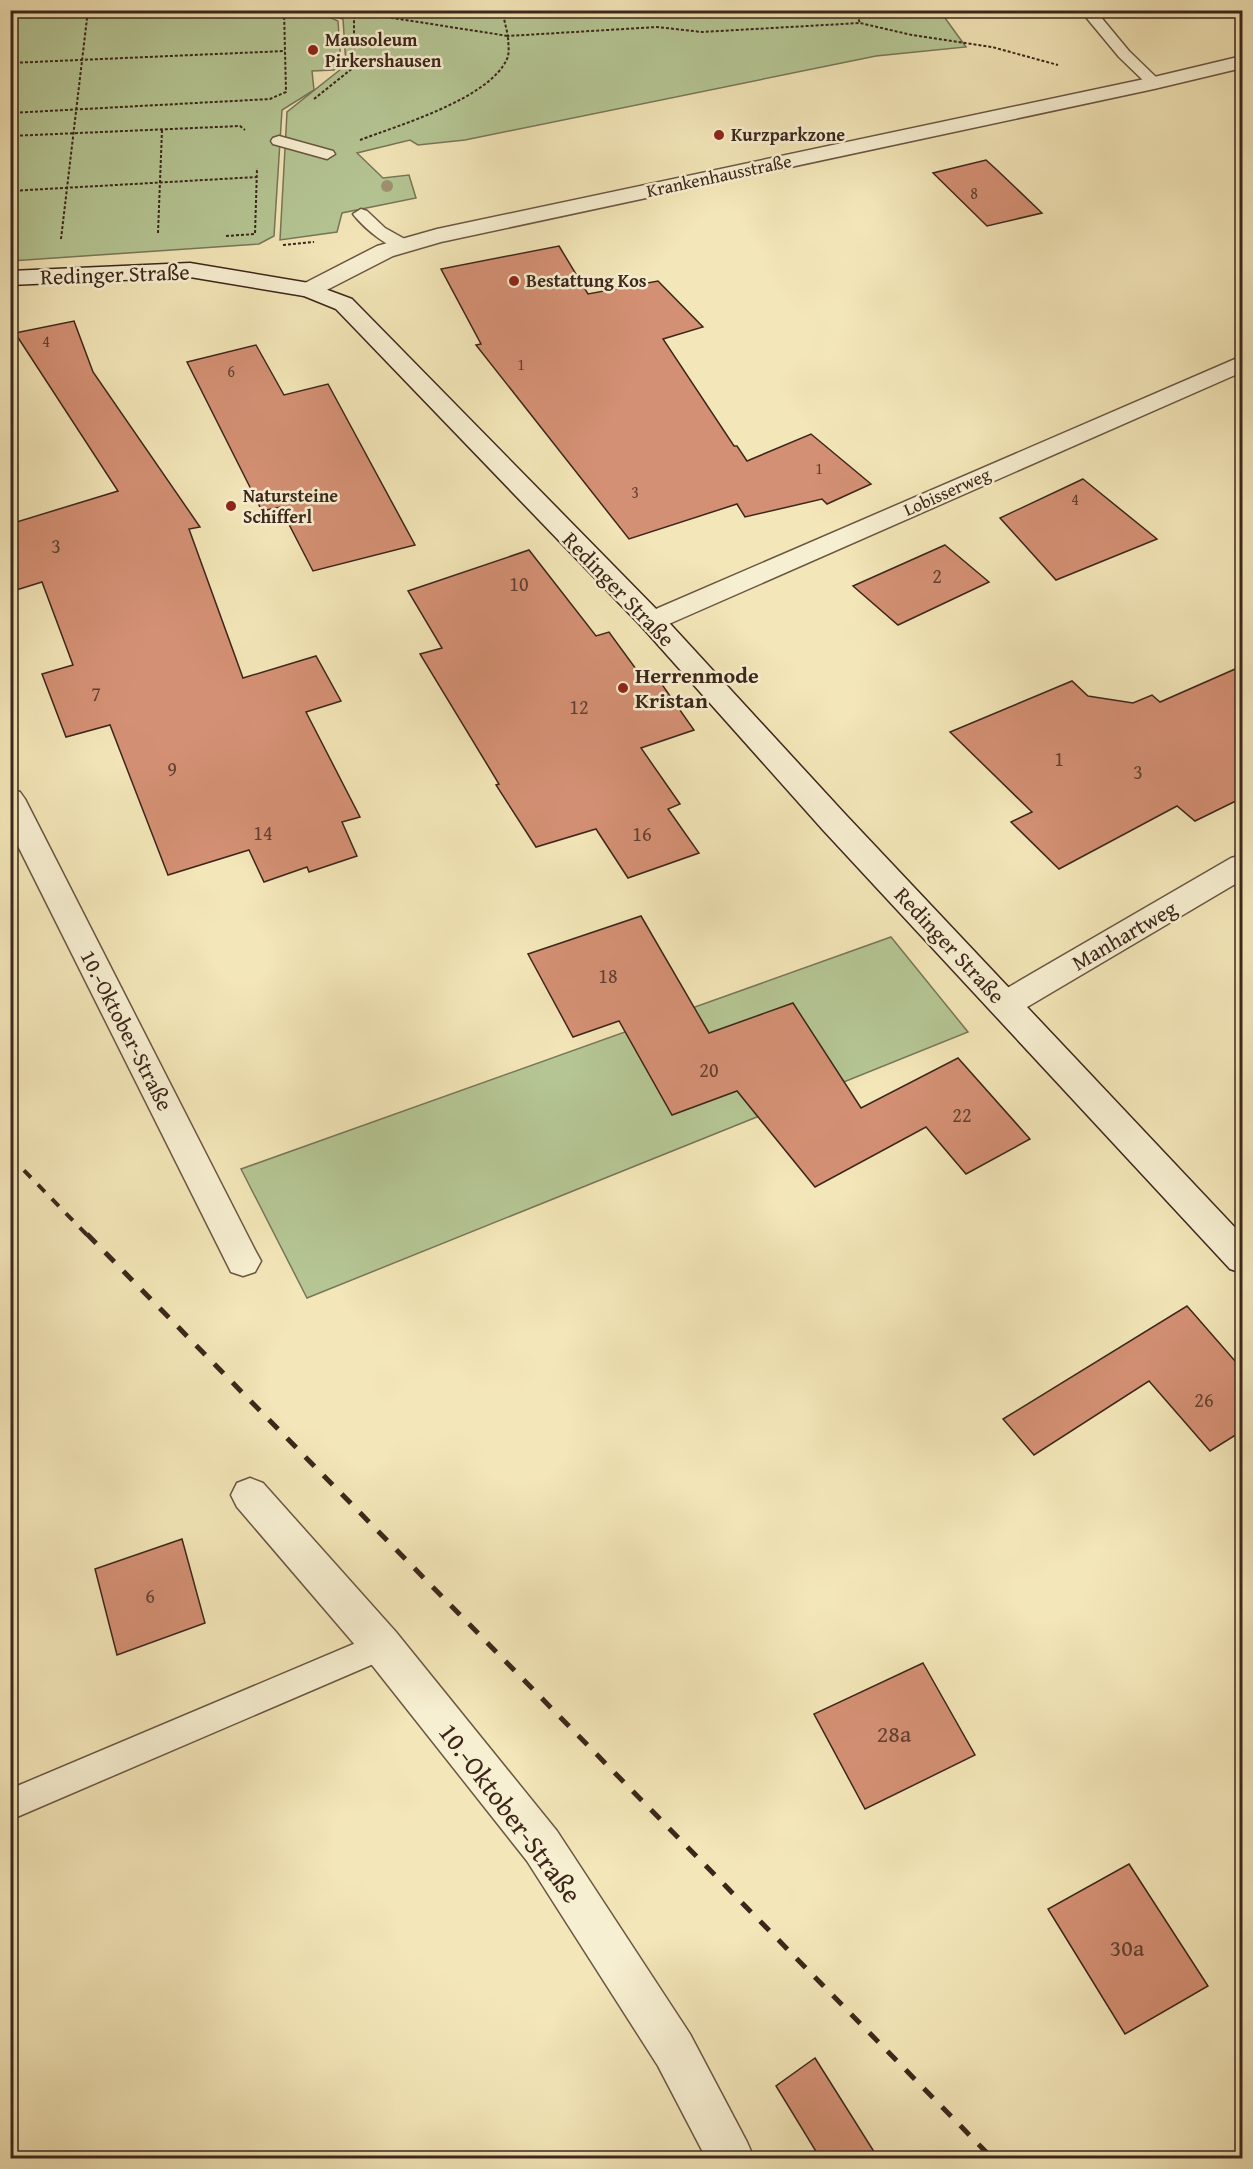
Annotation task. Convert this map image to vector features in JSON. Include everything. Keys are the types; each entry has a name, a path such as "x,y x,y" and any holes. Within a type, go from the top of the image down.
{"street":[{"name":"Krankenhausstraße","path":"309,290 386,251 448,234 1154,83 1242,62"},
{"name":"Redinger Straße","path":"10,278 190,270 309,290 344,304 652,621 834,822 1242,1258"},
{"name":"Lobisserweg","path":"652,621 1242,363"},
{"name":"10.-Oktober-Straße","path":"10,799 243,1261"},
{"name":"Manhartweg","path":"1006,1004 1242,866"},
{"name":"10.-Oktober-Straße","path":"250,1495 382,1646 542,1846 674,2050 731,2158"}],"lane":[{"path":"1087,10 1124,54 1154,83"},
{"path":"279,141 327,154"},
{"path":"361,214 379,231 404,246"},
{"path":"10,1805 382,1646"}],"path":[{"path":"10,16 120,10"},
{"path":"10,113 270,99 286,92 284,10"},
{"path":"327,154 450,104 492,79 508,57 508,36 502,10"},
{"path":"855,10 860,23"},
{"path":"61,246 88,11"},
{"path":"314,99 354,67 354,18 361,11 508,36 657,27 702,32 860,23 922,37 992,47 1060,65"},
{"path":"10,63 285,51"},
{"path":"10,136 240,126 250,133"},
{"path":"158,240 162,130"},
{"path":"222,236 255,234 258,158"},
{"path":"10,191 257,177"}],"green space":[{"path":"303,10 304,15 327,16 338,21 341,64 334,70 312,71 314,90 282,110 274,236 259,244 11,261 11,11"},
{"path":"312,11 940,11 966,47 876,56 465,140 418,145 410,140 357,153 383,178 409,175 416,198 342,213 337,232 280,240 287,112 346,65 343,19"},
{"path":"891,937 968,1032 307,1298 241,1169"}],"building":[{"path":"986,160 1042,213 987,226 933,173"},
{"path":"559,246 588,294 658,281 703,327 663,339 734,446 737,446 747,461 811,434 871,484 827,504 822,499 745,517 737,504 629,539 476,345 481,344 441,269"},
{"path":"74,321 93,372 200,527 189,529 243,678 316,656 341,701 306,712 360,817 342,822 357,856 309,872 307,867 264,882 249,850 168,875 110,725 66,737 42,674 73,665 42,582 10,592 10,524 118,491 15,333"},
{"path":"256,345 284,395 328,384 415,545 313,571 280,507 262,511 187,362"},
{"path":"1083,479 1157,539 1056,580 1000,518"},
{"path":"945,545 989,582 898,625 853,586"},
{"path":"529,550 596,636 609,632 644,680 656,676 694,730 641,748 680,804 668,809 699,853 628,878 596,829 536,847 496,785 499,784 420,654 442,648 408,591"},
{"path":"1242,666 1242,798 1195,821 1177,806 1059,869 1011,822 1032,812 950,732 1072,681 1088,696 1133,703 1152,695 1160,702"},
{"path":"641,916 709,1033 793,1003 861,1108 958,1058 1030,1139 966,1174 926,1127 815,1187 737,1091 672,1115 619,1021 573,1037 528,954"},
{"path":"1187,1306 1242,1369 1242,1431 1210,1451 1149,1381 1034,1455 1003,1419"},
{"path":"182,1539 205,1623 117,1655 95,1569"},
{"path":"923,1663 975,1755 865,1809 814,1714"},
{"path":"1129,1864 1208,1986 1125,2034 1048,1909"},
{"path":"815,2058 878,2158 820,2158 776,2086"}],"railway":[{"path":"10,1156 88,1236"},
{"path":"87,1234 992,2158"}],"place":[{"name":"Mausoleum Pirkershausen","path":"313,50"},
{"name":"Kurzparkzone","path":"719,135"},
{"name":"Bestattung Kos","path":"514,281"},
{"name":"Natursteine Schifferl","path":"231,506"},
{"name":"Herrenmode Kristan","path":"623,688"}]}
